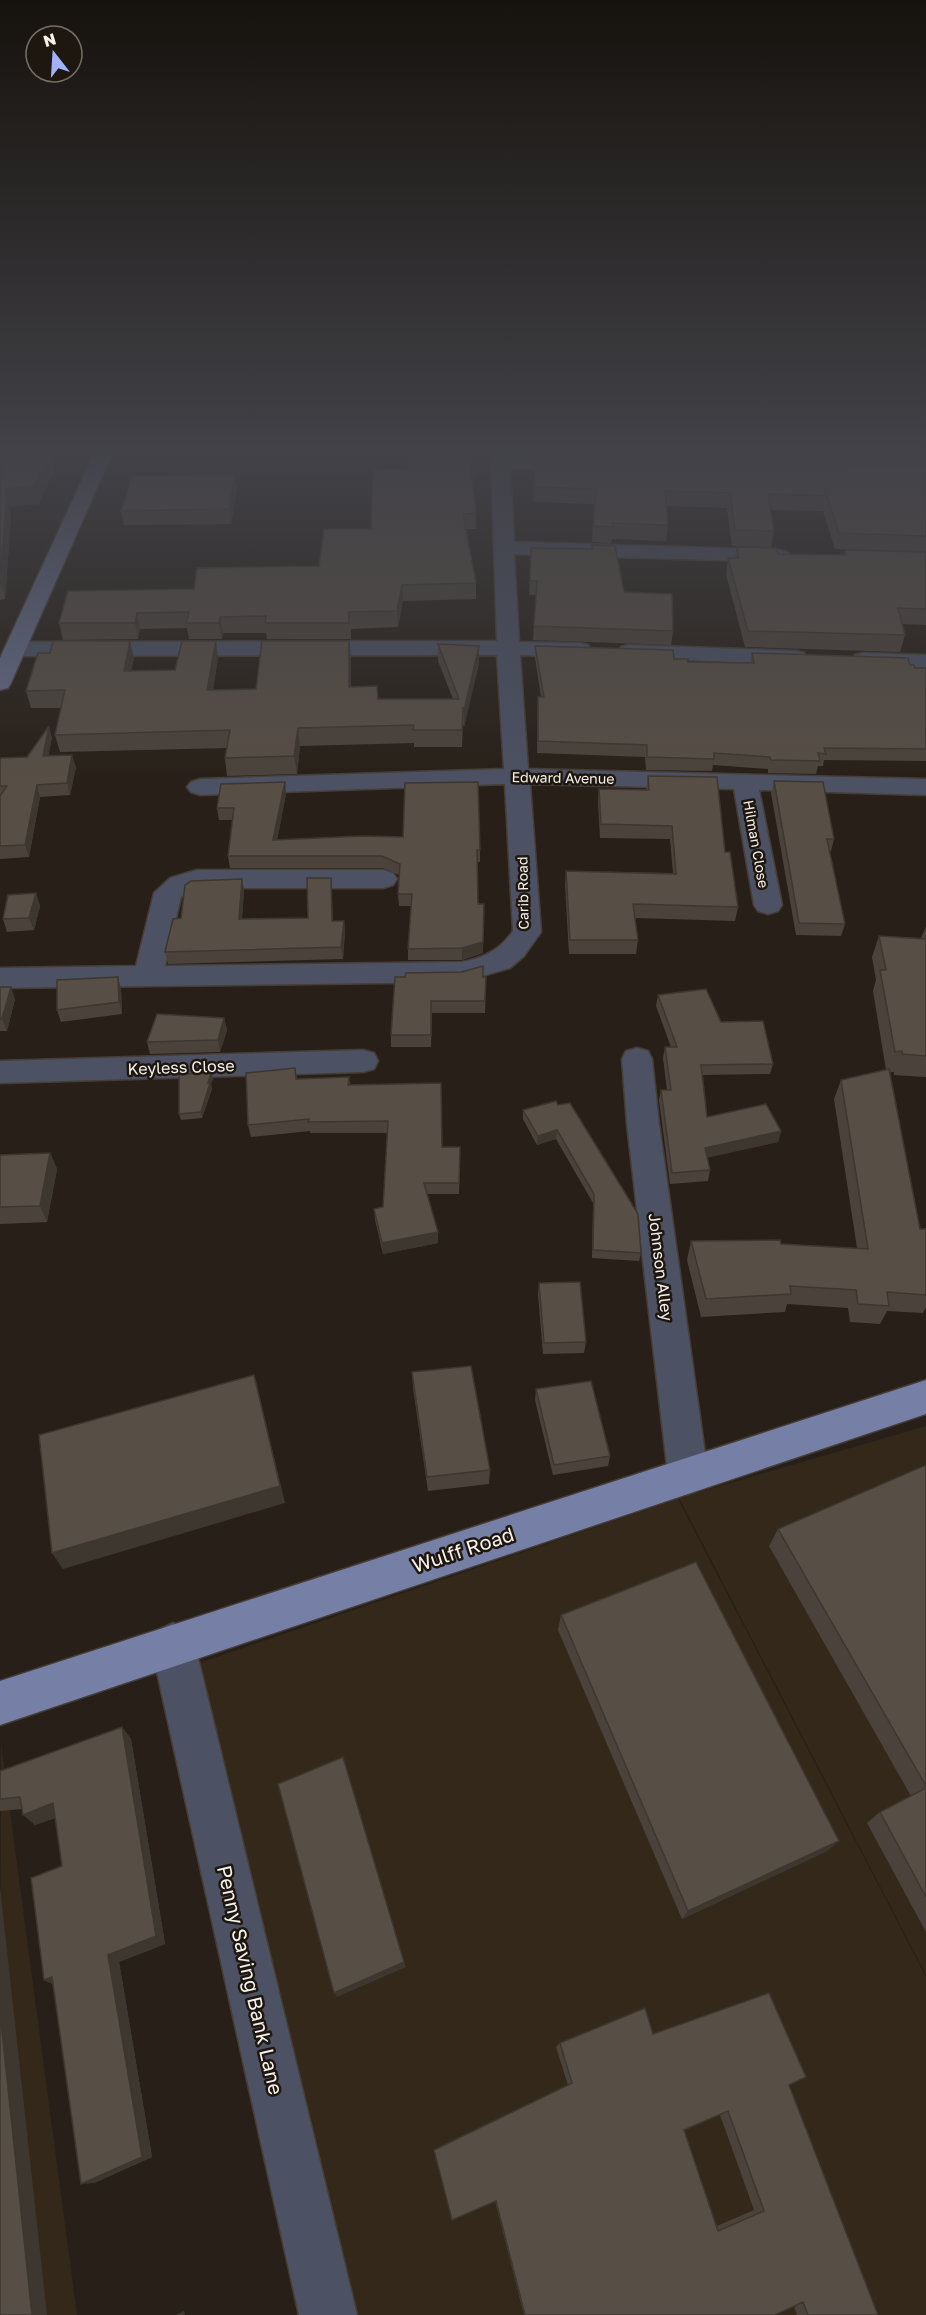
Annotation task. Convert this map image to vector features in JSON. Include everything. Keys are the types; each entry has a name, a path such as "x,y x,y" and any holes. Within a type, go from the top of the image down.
{"main road":[{"path":"0,684 53,564"},
{"name":"Wulff Road","path":"0,1703 926,1396"}],"street":[{"name":"Carib Road","path":"0,978 462,972 493,966 516,950 527,932 508,648 505,564"},
{"path":"15,649 508,648 819,658"},
{"path":"842,659 926,662"},
{"name":"Edward Avenue","path":"200,787 518,776 926,787"},
{"name":"Hilman Close","path":"745,783 768,905"},
{"path":"148,976 168,893 180,884 197,879 383,879"},
{"name":"Johnson Alley","path":"637,1059 643,1124 688,1475"},
{"name":"Keyless Close","path":"0,1072 363,1061"},
{"name":"Penny Saving Bank Lane","path":"173,1645 328,2315"}],"shaded area":[{"path":"926,1426 926,1975 679,1498"},
{"path":"678,1499 926,1977 926,2315 350,2315 196,1664"},
{"path":"1,1744 77,2315 0,2315"}],"building":[{"path":"319,564 472,564 476,583 402,585 397,611 349,612 349,623 265,623 266,616 220,617 219,623 186,623 189,612 137,613 135,623 59,623 68,591 194,589 197,568 319,566"},
{"path":"531,564 619,564 624,592 672,594 673,631 534,626 537,581 530,581"},
{"path":"730,564 926,564 926,609 898,608 905,635 748,631"},
{"path":"53,641 130,641 124,671 175,670 182,641 216,641 207,690 256,689 262,641 349,641 349,687 377,686 378,699 459,699 438,644 479,646 464,710 463,707 462,730 413,730 414,725 298,728 294,756 225,758 230,730 55,735 65,690 26,691 38,653 50,653"},
{"path":"535,646 673,650 674,659 688,659 688,662 754,663 752,653 908,658 910,665 914,665 915,668 926,668 926,749 824,748 826,754 818,753 820,761 771,760 770,757 714,753 714,759 647,757 647,745 538,741 538,697 544,697"},
{"path":"49,726 43,756 72,755 67,783 37,785 25,845 0,846 0,796 7,786 0,786 0,758 27,757"},
{"path":"648,776 717,777 725,852 730,852 738,907 633,904 638,940 570,940 566,871 676,874 672,826 601,824 599,789 649,790"},
{"path":"774,781 823,782 834,839 827,839 845,924 799,923"},
{"path":"285,782 273,840 362,836 403,837 405,783 478,782 480,850 477,850 478,904 484,904 483,942 462,948 408,949 412,894 398,894 400,864 382,856 228,856 234,808 217,808 221,784"},
{"path":"307,878 331,878 332,921 344,921 341,947 165,952 173,919 181,918 185,885 191,881 242,879 239,919 308,918"},
{"path":"36,893 29,918 3,919 8,895"},
{"path":"879,936 926,939 926,1056 902,1054 902,1051 895,1052 880,970 886,970"},
{"path":"483,966 483,977 486,977 485,1001 431,1001 431,1035 391,1035 395,977 405,977 406,973 462,972"},
{"path":"118,977 119,1002 57,1010 57,980"},
{"path":"0,987 11,987 2,1019 0,1019"},
{"path":"706,989 721,1022 763,1021 773,1064 701,1065 707,1117 766,1104 781,1131 705,1148 710,1170 672,1173 661,1090 671,1090 665,1047 677,1047 658,995"},
{"path":"157,1014 224,1018 218,1040 147,1042"},
{"path":"295,1068 296,1079 349,1077 348,1085 441,1083 442,1147 460,1147 459,1183 424,1183 438,1232 382,1243 374,1209 383,1207 388,1121 308,1122 309,1119 248,1125 246,1073"},
{"path":"889,1069 920,1229 926,1229 926,1295 887,1292 889,1306 858,1304 856,1290 790,1286 791,1294 706,1299 691,1241 780,1240 781,1244 868,1249 841,1080"},
{"path":"211,1073 201,1112 179,1114 179,1074"},
{"path":"556,1101 558,1105 570,1103 638,1214 641,1253 593,1250 594,1194 557,1130 538,1136 523,1110"},
{"path":"50,1153 40,1206 0,1207 0,1155"},
{"path":"580,1282 586,1342 544,1343 539,1283"},
{"path":"471,1366 490,1470 427,1477 412,1372"},
{"path":"254,1375 280,1486 52,1553 39,1435"},
{"path":"591,1381 610,1456 554,1465 536,1389"},
{"path":"926,1465 926,1786 778,1529"},
{"path":"696,1562 839,1841 688,1911 561,1615"},
{"path":"122,1727 156,1936 108,1955 142,2157 81,2184 52,1977 44,1980 31,1878 62,1866 53,1803 23,1815 20,1797 0,1799 0,1771"},
{"path":"343,1757 404,1962 334,1993 278,1784"},
{"path":"926,1788 926,1897 880,1812"},
{"path":"769,1993 806,2077 789,2085 878,2315 808,2315 803,2302 775,2315 525,2315 496,2201 452,2220 434,2150 572,2083 560,2043 645,2008 653,2034","holes":["728,2111 764,2211 718,2231 684,2130"]},
{"path":"0,2012 32,2315 0,2315"}]}
